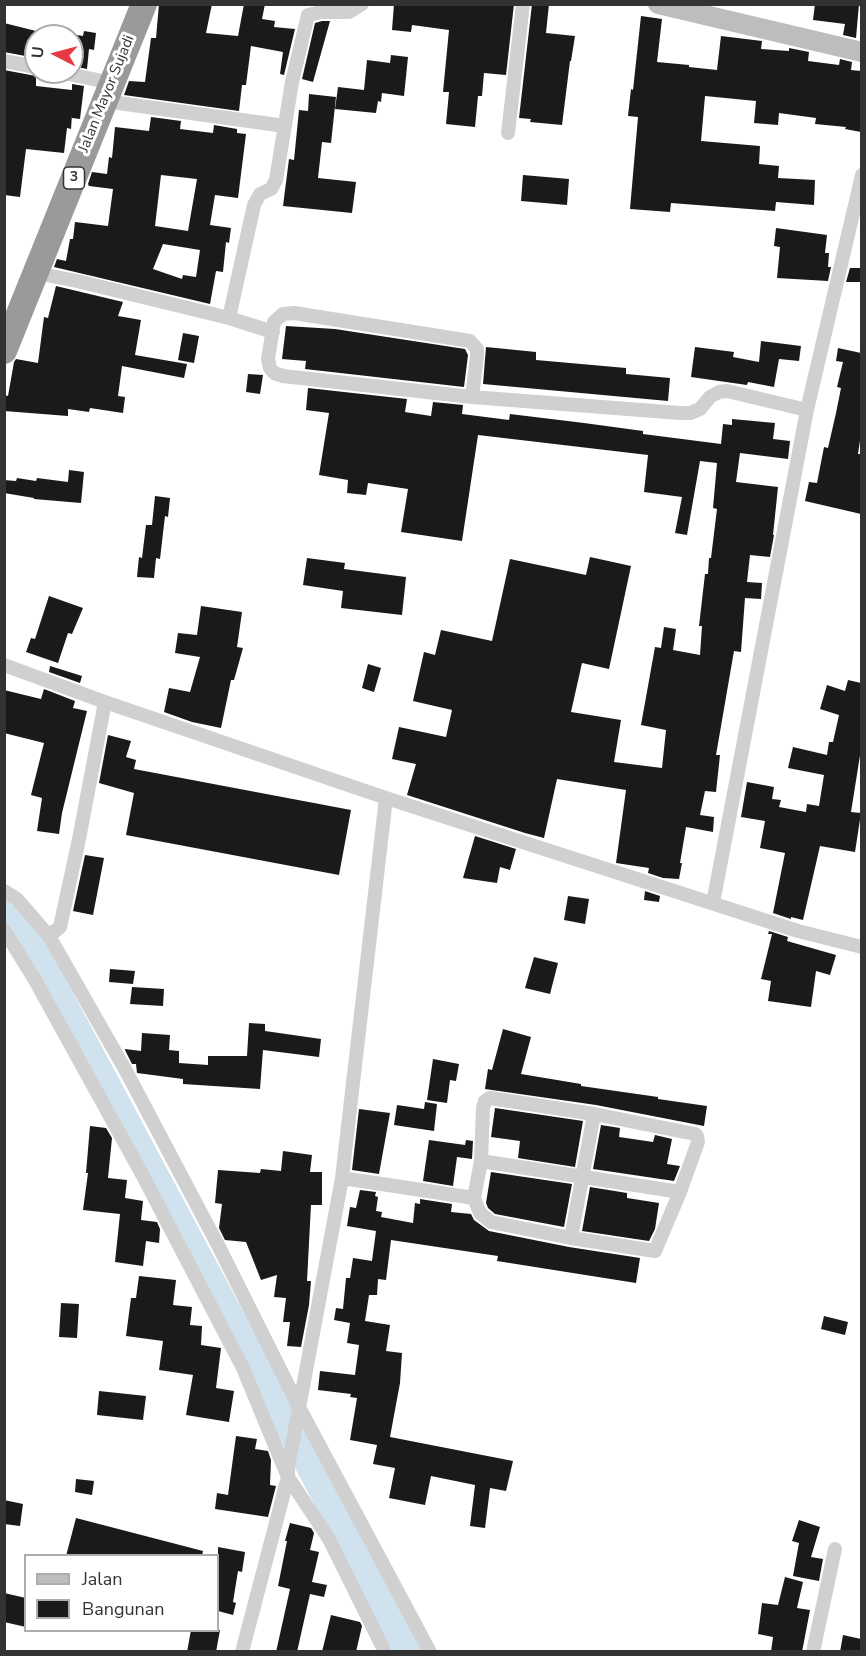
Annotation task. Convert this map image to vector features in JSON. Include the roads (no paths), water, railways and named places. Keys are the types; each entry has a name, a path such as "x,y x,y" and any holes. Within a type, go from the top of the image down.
{"highway":[{"name":"Jalan Mayor Sujadi","path":"4,351 144,4"}],"street":[{"path":"229,318 254,205 260,194 271,189 276,180 292,82 308,15 321,12 349,12 362,4"},
{"path":"508,134 523,4"},
{"path":"658,4 861,52"},
{"path":"4,61 24,65"},
{"path":"84,82 108,92 285,126"},
{"path":"713,903 807,410 861,175"},
{"path":"36,273 229,318 273,332"},
{"path":"472,397 477,349 470,341 294,313 283,314 274,322 268,359 274,373 472,397 680,413 700,408 710,397 719,392 727,392 807,410"},
{"path":"4,665 386,798 798,931 861,947"},
{"path":"49,936 60,927 105,702"},
{"path":"242,1652 288,1472 342,1178 386,798"},
{"path":"4,891 16,899 49,936 126,1071 219,1247 299,1413 430,1652"},
{"path":"4,930 35,980 132,1155 243,1368 288,1472 329,1539 385,1652"},
{"path":"490,1098 594,1114 695,1134 698,1142 655,1251 571,1238 491,1222 480,1213 474,1198 481,1161 485,1101 490,1098"},
{"path":"571,1238 594,1114"},
{"path":"481,1161 680,1192"},
{"path":"342,1178 474,1198"},
{"path":"813,1652 835,1549"}],"waterway":[{"path":"4,911 19,921 409,1652"}]}
